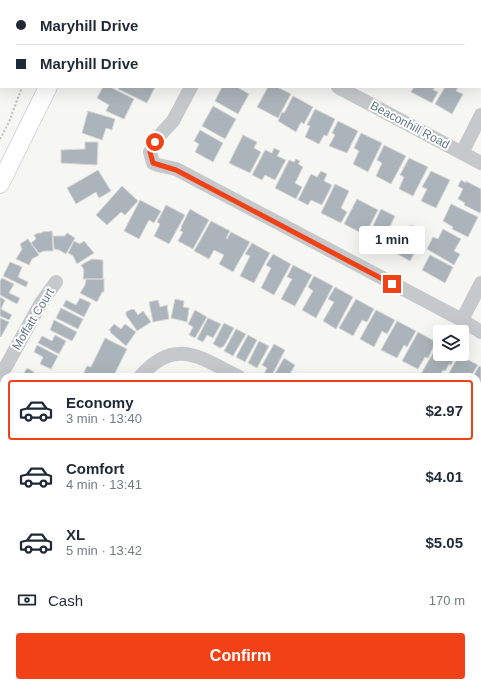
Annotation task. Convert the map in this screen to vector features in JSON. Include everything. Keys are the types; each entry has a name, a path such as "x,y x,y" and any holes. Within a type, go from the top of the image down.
{"main road":[{"path":"0,184 48,88"}],"street":[{"path":"190,88 173,121 160,135 150,152 153,163 176,170 462,320 481,332"},
{"name":"Beaconhill Road","path":"340,88 481,164"},
{"path":"462,153 481,115"},
{"name":"Moffatt Court","path":"3,373 40,303 56,282"},
{"path":"462,320 481,283"},
{"path":"144,373 155,362 167,356 181,352 206,360 231,373"}],"path":[{"path":"0,138 9,122 22,88"}],"building":[{"path":"102,88 112,88 134,99 124,119 106,111 109,105 97,98"},
{"path":"118,88 154,88 147,103"},
{"path":"222,88 239,88 249,94 238,114 215,101"},
{"path":"267,88 279,88 291,94 278,118 257,107"},
{"path":"413,88 434,88 433,90 438,92 432,103 411,92"},
{"path":"444,88 458,88 456,91 463,94 452,114 435,104"},
{"path":"293,96 313,107 304,124 301,122 296,132 278,121 282,112 284,113"},
{"path":"213,106 236,119 225,139 202,126"},
{"path":"315,109 335,119 327,136 324,135 319,144 305,137 310,126 307,125"},
{"path":"88,111 115,119 112,130 106,128 102,140 82,133"},
{"path":"338,121 358,131 347,153 329,146 335,135 332,133"},
{"path":"200,130 223,143 213,162 195,152 199,144 194,141"},
{"path":"361,133 382,143 368,172 353,164 359,151 354,148"},
{"path":"243,135 257,142 254,148 261,152 250,173 229,163"},
{"path":"85,142 98,142 97,165 61,163 61,150 85,149"},
{"path":"384,145 406,156 391,184 376,176 382,163 377,160"},
{"path":"274,148 280,151 277,156 286,160 275,180 265,175 262,180 252,175 265,150 272,153"},
{"path":"409,158 428,167 413,196 399,189 404,177 400,175"},
{"path":"296,159 300,161 298,164 303,167 295,183 302,187 296,199 275,188 289,160 294,162"},
{"path":"98,170 111,191 99,198 96,192 76,204 67,188"},
{"path":"321,171 327,174 324,181 332,185 322,205 311,200 308,205 298,200 311,174 317,177"},
{"path":"431,171 450,180 436,208 421,201 427,189 422,187"},
{"path":"461,180 481,189 480,213 464,205 465,203 458,199 463,189 458,186"},
{"path":"335,184 349,191 341,208 347,212 341,223 321,213"},
{"path":"122,186 138,201 125,215 121,212 107,225 96,215"},
{"path":"357,199 378,210 365,235 344,224"},
{"path":"140,200 161,211 154,223 149,220 139,239 124,231"},
{"path":"451,204 478,217 468,237 452,229 453,227 443,221"},
{"path":"166,205 185,215 169,244 154,236 160,224 157,222"},
{"path":"190,209 209,220 193,249 178,241 183,232 180,231 181,227"},
{"path":"381,209 395,216 387,233 393,236 387,248 367,238"},
{"path":"211,221 230,231 226,238 227,239 231,232 250,242 233,272 219,264 224,255 214,250 209,259 194,251"},
{"path":"411,225 425,233 410,261 390,250 396,238 402,242"},
{"path":"443,229 461,239 454,251 460,254 454,265 427,249 433,237 438,239"},
{"path":"52,231 53,251 44,251 39,253 31,243 36,239 34,235"},
{"path":"67,233 75,238 66,254 54,249 53,236 65,236"},
{"path":"28,239 39,255 32,259 29,265 16,259 22,249 20,244"},
{"path":"74,241 80,244 84,241 94,253 77,264 73,256 68,253"},
{"path":"252,243 270,253 254,283 240,276 250,256 245,254"},
{"path":"273,254 291,264 274,295 261,288 271,268 266,265"},
{"path":"430,255 453,267 445,283 422,270"},
{"path":"92,259 103,260 103,279 83,279 84,270 81,265"},
{"path":"10,262 22,267 18,277 28,282 26,287 3,276"},
{"path":"293,265 312,275 295,306 281,299 292,279 287,277"},
{"path":"314,276 333,286 316,318 302,310 313,291 308,287"},
{"path":"2,278 14,284 9,293 20,298 17,304 0,295 0,281"},
{"path":"86,279 104,279 104,292 102,292 97,302 80,293 85,285"},
{"path":"335,287 353,297 336,329 323,321 334,302 328,299"},
{"path":"0,297 5,300 1,309 12,315 9,320 0,316"},
{"path":"80,298 91,303 84,317 63,306 66,300 76,305"},
{"path":"175,299 184,301 183,307 189,308 187,322 171,318"},
{"path":"356,299 374,309 367,322 362,320 353,336 339,328"},
{"path":"158,300 160,307 167,305 169,319 153,322 149,302"},
{"path":"61,308 83,319 78,329 56,318"},
{"path":"134,309 138,315 143,311 151,322 137,331 126,315 126,312"},
{"path":"195,310 207,317 195,338 189,335 193,327 188,324"},
{"path":"376,310 395,320 387,334 382,331 374,347 360,339"},
{"path":"0,318 9,322 1,337 0,336"},
{"path":"208,318 221,324 213,338 207,335 203,342 197,339"},
{"path":"54,320 77,332 72,341 50,330"},
{"path":"397,321 416,331 407,347 404,345 397,358 381,350"},
{"path":"224,323 234,328 224,346 220,348 213,344"},
{"path":"114,324 121,329 125,324 136,332 126,346 110,332 111,331 109,330"},
{"path":"236,329 246,334 233,356 224,351"},
{"path":"418,332 433,340 433,348 428,358 425,357 418,369 402,361"},
{"path":"55,335 66,341 59,354 38,343 42,336 52,341"},
{"path":"248,335 257,340 245,362 236,357"},
{"path":"105,338 127,349 115,373 84,373 87,366 91,367"},
{"path":"259,341 269,346 257,368 248,363"},
{"path":"274,344 285,350 273,373 264,373 267,368 262,365"},
{"path":"37,345 58,356 51,369 40,364 43,357 34,352"},
{"path":"433,353 433,361 453,361 451,365 449,364 445,371 443,370 441,373 422,373"},
{"path":"284,358 295,365 290,373 275,373"},
{"path":"469,360 478,365 473,373 449,373 456,361"},
{"path":"479,366 481,367 481,373 475,373"},
{"path":"27,368 34,372 33,373 24,373"}],"route":[{"path":"155,142 150,152 153,163 176,170 392,284"}]}
